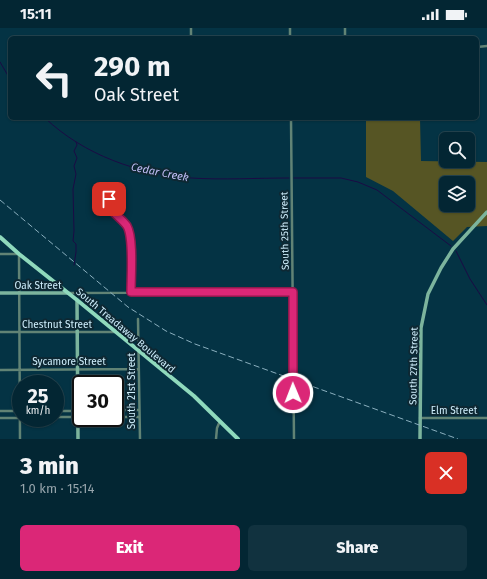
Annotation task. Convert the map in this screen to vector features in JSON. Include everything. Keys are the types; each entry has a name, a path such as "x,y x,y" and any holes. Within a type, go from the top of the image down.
{"main road":[{"name":"South 27th Street","path":"420,439 421,328 428,294 441,268 453,250 487,212"},
{"name":"South Treadaway Boulevard","path":"0,237 194,396 238,439"},
{"name":"Oak Street","path":"0,293 68,293"},
{"path":"77,300 78,375"},
{"path":"78,439 79,427"}],"street":[{"name":"South 25th Street","path":"291,120 294,439"},
{"path":"109,199 109,207 127,226 129,232 131,247 131,292"},
{"path":"0,254 19,254 19,375"},
{"name":"Oak Street","path":"68,293 293,292"},
{"name":"South 21st Street","path":"138,319 140,439"},
{"name":"Chestnut Street","path":"0,332 115,332"},
{"name":"Sycamore Street","path":"0,370 138,369"},
{"path":"0,410 12,410"},
{"path":"124,410 139,410"},
{"path":"124,417 139,417"},
{"path":"0,418 12,418"},
{"name":"Elm Street","path":"420,418 487,418"},
{"path":"216,439 216,428 220,421"},
{"path":"20,427 20,439"}],"shaded area":[{"path":"366,120 420,120 421,161 439,161 439,168 475,168 475,162 487,162 487,226 467,227 453,241 393,191 366,177"}],"waterway":[{"name":"Cedar Creek","path":"0,62 8,76"},
{"name":"Cedar Creek","path":"47,120 60,131 94,152 132,167 151,172 171,176 203,179 289,178"},
{"path":"74,265 76,244 73,241 73,189 76,174 74,166 77,158 74,151 77,145 76,142"},
{"name":"Cedar Creek","path":"294,178 341,178 358,182 377,190 451,246"},
{"name":"Cedar Creek","path":"456,251 470,279 487,305"}],"railway":[{"path":"0,200 128,307 166,331 195,344 458,439"}],"route":[{"path":"109,199 109,207 112,212 124,222 129,232 131,241 131,292 293,292 293,393"}]}
